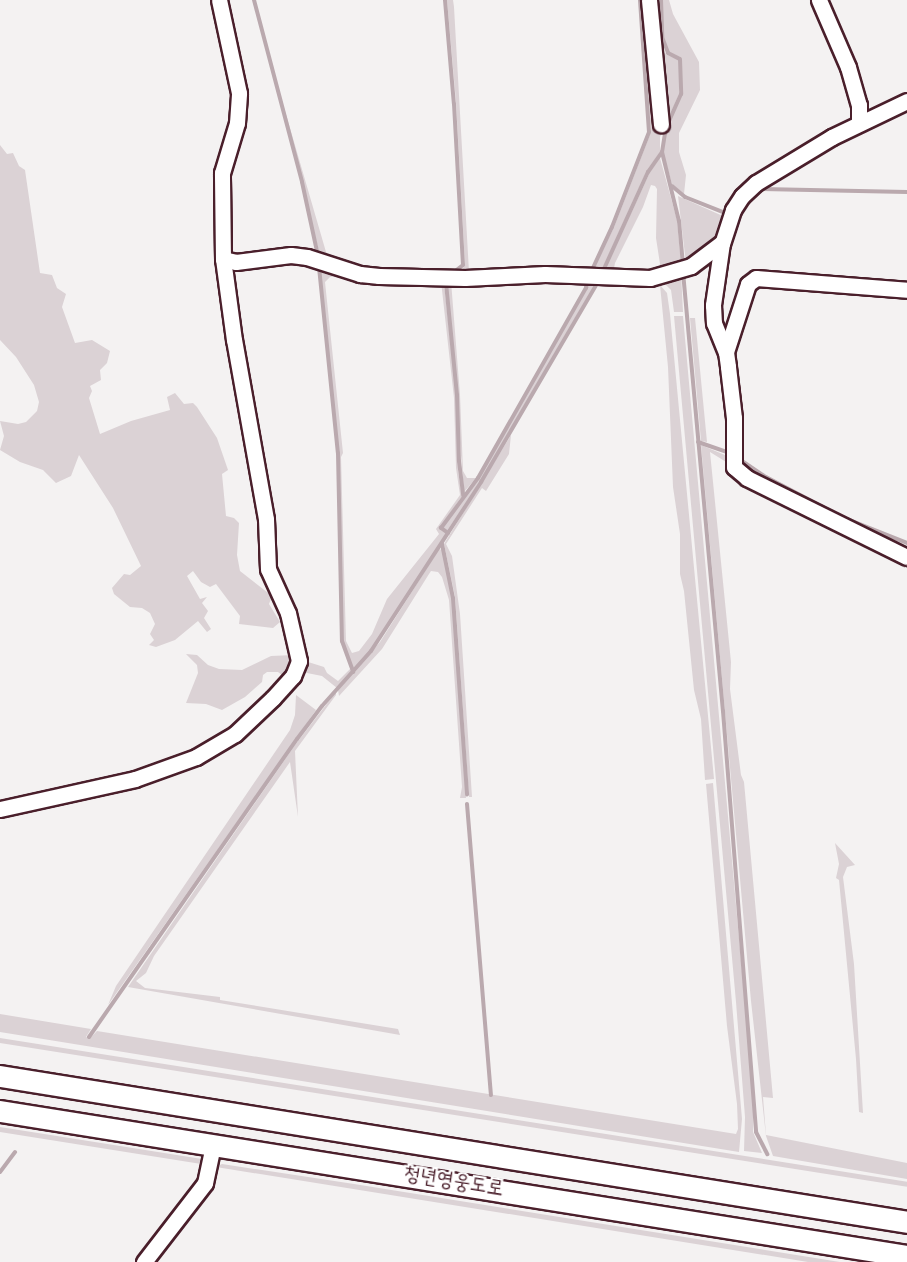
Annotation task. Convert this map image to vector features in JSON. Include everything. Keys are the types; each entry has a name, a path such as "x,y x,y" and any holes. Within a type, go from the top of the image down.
{"highway":[{"name":"청년영웅도로","path":"0,1076 907,1222"},
{"name":"청년영웅도로","path":"0,1111 907,1256"}],"street":[{"path":"0,809 135,779 196,757 235,734 293,676 299,661 288,612 268,569 266,519 234,340 223,259 222,173 237,123 239,93 219,0"},
{"path":"649,0 661,124"},
{"path":"819,0 848,68 859,105 859,122"},
{"path":"907,101 891,111 859,122 756,183 733,210 722,243 713,305 718,337 726,352 734,418 734,467 738,472 822,517 907,557"},
{"path":"223,259 236,262 291,255 307,256 360,274 379,276 465,278 545,274 650,278 691,266 722,243"},
{"path":"726,352 748,284 756,278 907,290"},
{"path":"144,1262 205,1183 213,1145"}],"shaded area":[{"path":"447,0 453,0 454,7 469,272 461,271 465,265 456,102"},
{"path":"641,0 659,0 660,37 666,54 679,60 679,94 660,137 660,152 647,170 600,274 592,273 614,227 651,132"},
{"path":"662,0 669,0 673,14 699,62 700,90 679,133 679,152 686,175 684,194 672,184 663,152 667,127 682,94 682,58 669,52 663,37"},
{"path":"283,104 326,252 330,257 320,256"},
{"path":"0,145 7,154 13,153 19,166 25,170 40,273 52,275 57,288 66,294 62,307 75,343 92,340 110,351 107,363 100,370 101,380 90,386 92,391 89,398 100,434 131,421 170,410 167,397 175,393 184,404 193,403 197,407 217,438 228,470 222,474 226,516 234,518 239,523 237,555 240,571 272,596 269,604 280,622 273,628 239,624 240,616 216,584 210,587 201,582 193,571 187,576 200,599 207,597 202,603 208,611 204,618 211,629 207,632 198,621 175,640 156,647 149,645 154,640 150,634 155,624 150,613 142,608 130,607 114,594 112,588 124,574 130,575 141,566 113,508 79,455 71,476 56,483 43,470 20,462 0,450 4,436 0,421 18,424 26,422 37,411 39,402 34,385 16,357 0,340"},
{"path":"660,158 677,220 681,264 657,274 660,264 656,238 657,189 651,185 643,207 615,263 613,274 603,274 650,172"},
{"path":"678,196 725,217 719,238 686,263"},
{"path":"320,266 343,274 330,277 325,282 343,453 341,457 346,641 352,653 359,651 372,634 387,599 439,534 436,529 460,495 456,468 454,398 441,281 444,283 456,395 458,471 462,496 440,528 447,533 441,543 370,651 354,670 343,641 339,453"},
{"path":"681,272 683,312 674,312 671,290 663,282"},
{"path":"589,279 597,280 480,481 447,531 443,527 479,478 587,288"},
{"path":"451,281 463,471 467,478 476,478 464,492 447,283"},
{"path":"660,285 667,293 670,314 714,779 705,780 701,719 694,690 684,591 680,574 680,534 673,487 668,367"},
{"path":"674,316 683,316 753,1094 753,1132 762,1153 744,1151 745,1117 736,1002"},
{"path":"690,318 695,318 707,442 701,441"},
{"path":"511,435 509,454 486,491 482,488 446,544 452,556 460,614 472,797 469,797 455,597 444,544"},
{"path":"701,445 732,458 731,465 710,452 731,662 730,689 741,775 744,782 773,1098 763,1097 766,1135 907,1163 907,1179 773,1156 766,1136 751,1001"},
{"path":"439,549 443,550 452,598 466,798 460,798 462,787 449,600 442,577 438,572 431,571 382,649 339,696 338,690 380,642"},
{"path":"186,654 197,655 208,665 219,669 242,670 271,656 294,655 286,678 278,672 267,672 263,675 262,682 245,697 222,710 206,704 186,703 198,673 197,665"},
{"path":"305,661 324,667 327,673 338,681 351,668 352,671 337,688 322,676 302,672"},
{"path":"336,692 295,751 298,817 290,762 154,956 146,973 136,981 145,988 220,997 220,1000 398,1029 400,1035 128,987 295,745"},
{"path":"296,695 316,710 108,1005 116,986 290,730 295,715"},
{"path":"713,783 742,1119 739,1152 0,1032 0,1014 91,1029 86,1037 90,1038 97,1031 736,1134 738,1129 737,1104 727,1026 706,784"},
{"path":"835,843 855,865 847,867 843,877 854,964 863,1113 859,1112 839,880 836,878 839,864"},
{"path":"0,1038 907,1182 907,1187 0,1043"},
{"path":"0,1127 201,1159 200,1164 0,1132"},
{"path":"222,1164 840,1262 808,1262 216,1167"}],"waterway":[{"path":"254,0 302,182 318,256"},
{"path":"445,0 454,104 463,265 454,272"},
{"path":"592,270 612,227 649,132 640,0"},
{"path":"661,0 662,37 668,53 680,59 681,94 666,127 662,152 679,221 683,265"},
{"path":"603,271 648,172 662,152"},
{"path":"672,186 685,197 725,213"},
{"path":"758,189 907,192"},
{"path":"319,267 338,453 342,641 353,672"},
{"path":"683,272 723,711 756,1132 767,1154"},
{"path":"448,533 441,528 478,478 586,288 587,281"},
{"path":"89,1037 297,739 322,706 371,651 481,482 598,282"},
{"path":"446,283 457,395 459,461 463,496"},
{"path":"698,442 730,453"},
{"path":"739,459 766,477 842,517 907,543"},
{"path":"442,544 453,598 467,795"},
{"path":"467,804 491,1095"},
{"path":"0,1172 15,1152"}]}
